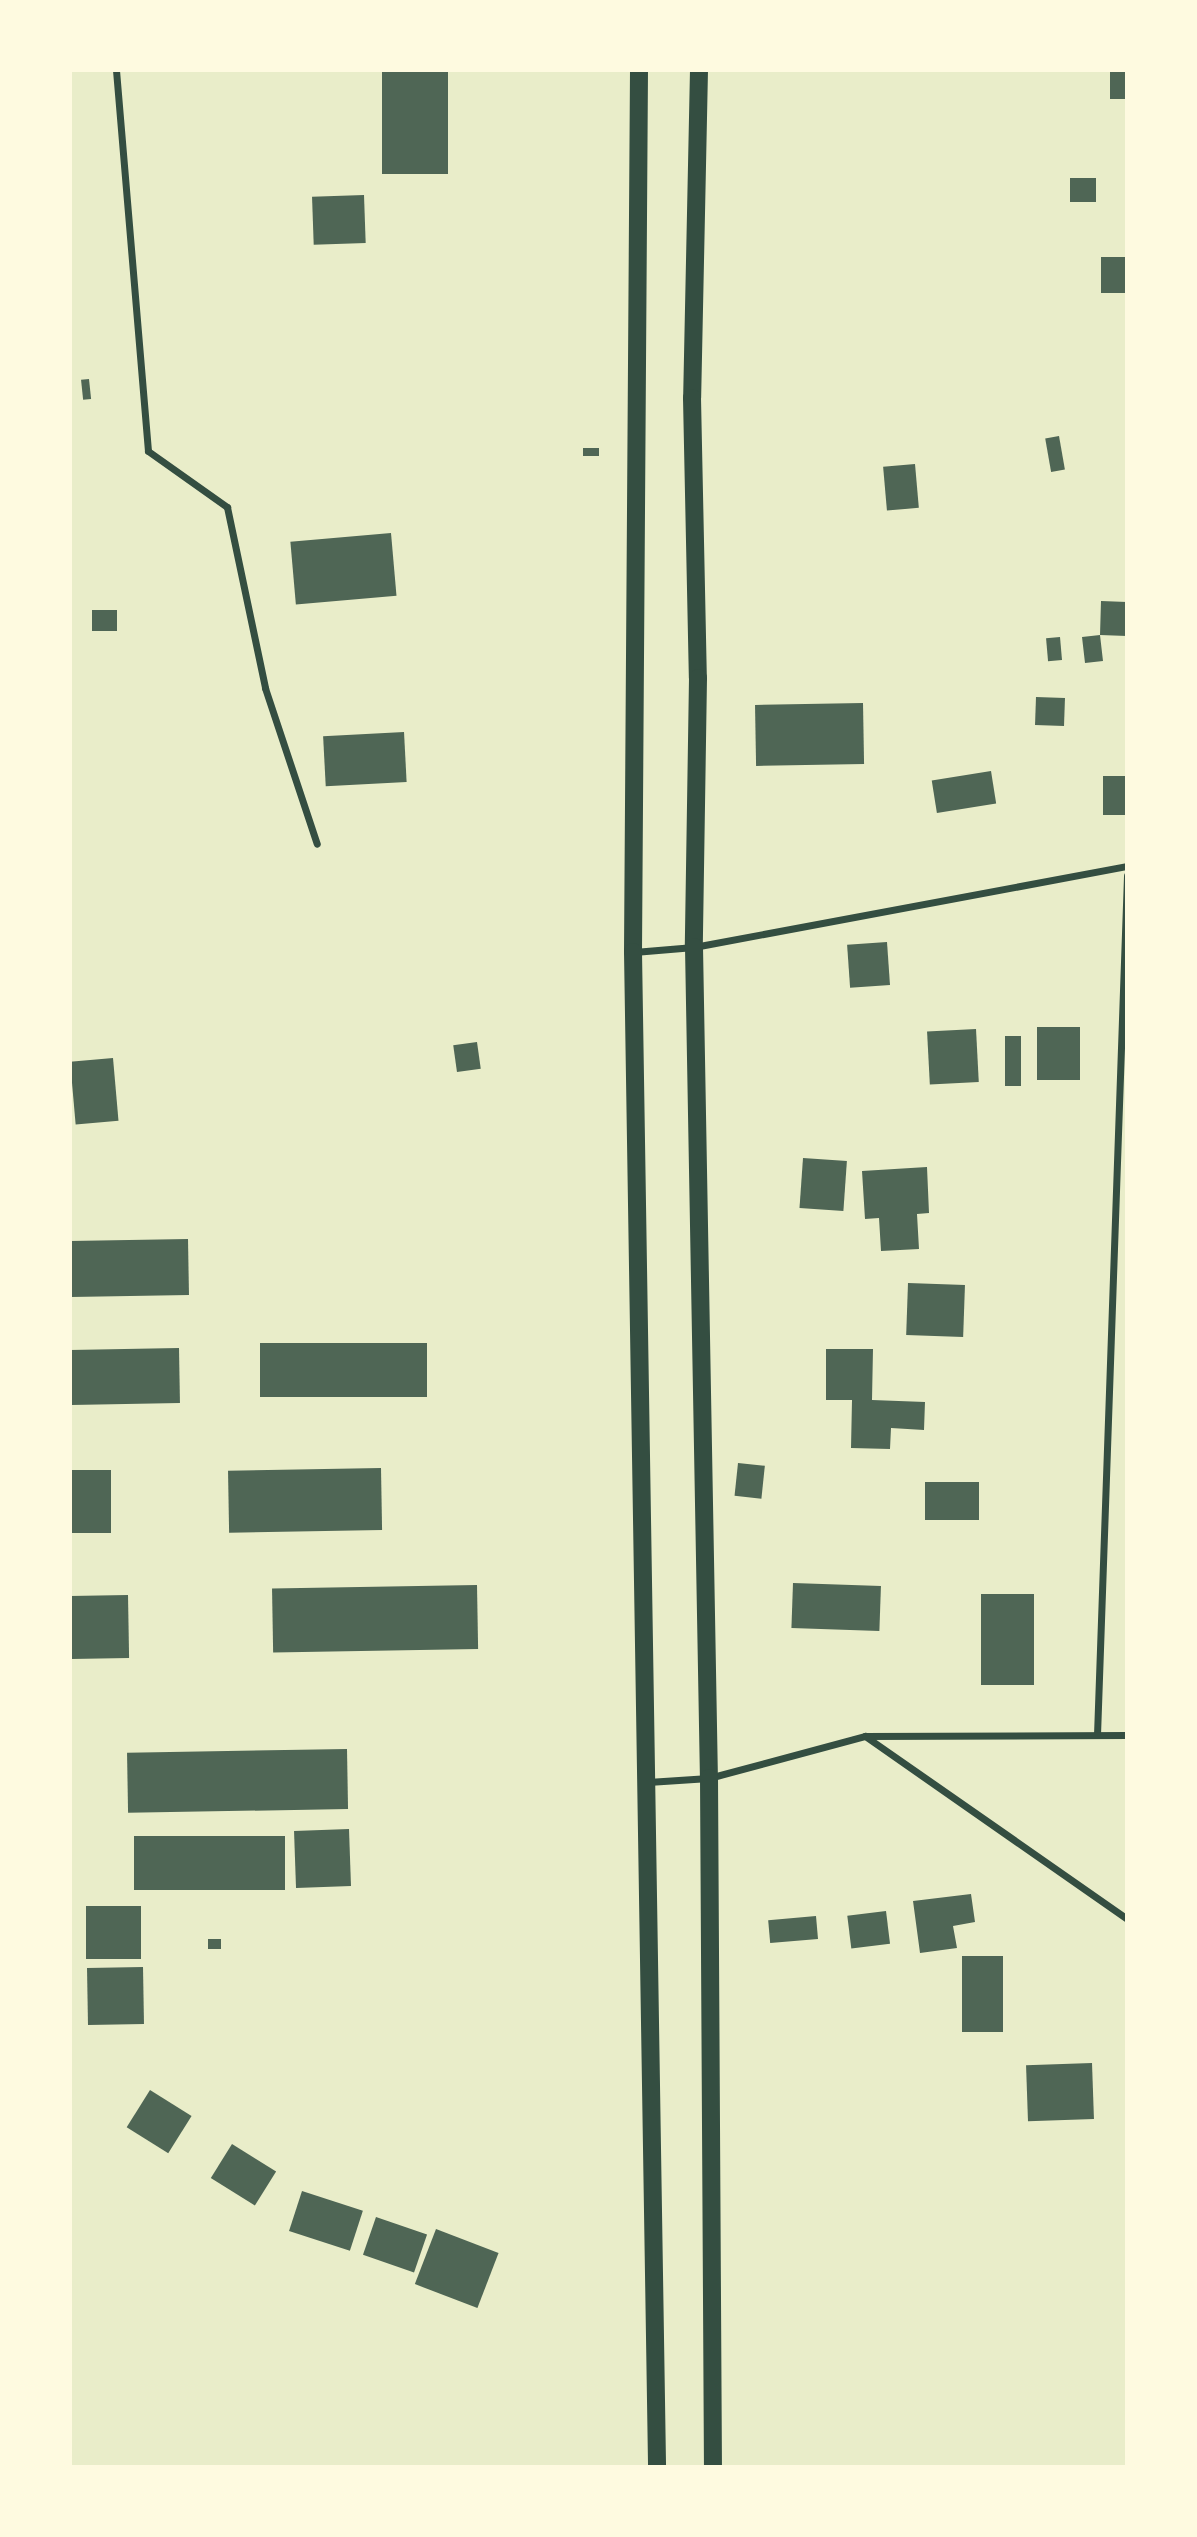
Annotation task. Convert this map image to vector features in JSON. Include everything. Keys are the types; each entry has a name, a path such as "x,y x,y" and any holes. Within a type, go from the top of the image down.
{"main road":[{"path":"639,70 633,952 657,2467"},
{"path":"699,70 692,385 698,678 694,947 709,1778 713,2467"}],"street":[{"path":"116,70 148,451 227,507 265,688 317,844"},
{"path":"633,952 694,947 1127,866"},
{"path":"1097,1735 1127,876"},
{"path":"647,1782 709,1778 865,1736 1127,1735"},
{"path":"865,1736 1127,1919"}],"building":[{"path":"382,70 448,70 448,174 382,174"},
{"path":"1110,70 1127,70 1127,99 1110,99"},
{"path":"1070,178 1096,178 1096,202 1070,202"},
{"path":"364,195 366,243 314,245 312,197"},
{"path":"1101,257 1127,257 1127,293 1101,293"},
{"path":"89,379 91,399 83,400 81,380"},
{"path":"1059,436 1065,469 1051,472 1045,438"},
{"path":"583,448 599,448 599,456 583,456"},
{"path":"915,464 919,508 887,511 883,467"},
{"path":"391,533 396,596 296,605 290,542"},
{"path":"1101,601 1127,602 1127,636 1100,635"},
{"path":"92,610 117,610 117,631 92,631"},
{"path":"1100,635 1103,661 1085,663 1082,637"},
{"path":"1060,637 1062,660 1048,661 1046,638"},
{"path":"1036,697 1065,698 1064,726 1035,725"},
{"path":"863,703 864,764 756,766 755,705"},
{"path":"404,732 407,782 326,786 323,736"},
{"path":"991,771 996,804 937,813 932,780"},
{"path":"1103,776 1127,776 1127,815 1103,815"},
{"path":"887,942 890,985 850,988 847,945"},
{"path":"1037,1027 1080,1027 1080,1080 1037,1080"},
{"path":"976,1029 979,1082 930,1084 927,1032"},
{"path":"1005,1036 1021,1036 1021,1086 1005,1086"},
{"path":"477,1042 481,1069 457,1072 453,1045"},
{"path":"113,1058 118,1121 76,1125 70,1062"},
{"path":"803,1158 847,1161 843,1211 800,1208"},
{"path":"927,1167 929,1213 917,1214 919,1249 881,1251 879,1218 865,1219 862,1171"},
{"path":"188,1239 189,1295 71,1297 70,1241"},
{"path":"908,1283 965,1285 963,1337 906,1335"},
{"path":"260,1343 427,1343 427,1397 260,1397"},
{"path":"179,1348 180,1403 71,1405 70,1350"},
{"path":"826,1349 873,1349 872,1400 925,1402 924,1430 891,1428 890,1449 851,1448 852,1400 826,1400"},
{"path":"738,1463 765,1466 761,1499 735,1496"},
{"path":"381,1468 382,1530 229,1533 228,1471"},
{"path":"70,1470 111,1470 111,1533 70,1533"},
{"path":"925,1482 979,1482 979,1520 925,1520"},
{"path":"793,1583 881,1586 879,1631 791,1628"},
{"path":"477,1585 478,1649 273,1653 272,1589"},
{"path":"981,1594 1034,1594 1034,1685 981,1685"},
{"path":"128,1595 129,1658 71,1659 70,1596"},
{"path":"347,1749 348,1809 128,1813 127,1753"},
{"path":"349,1829 351,1886 296,1888 294,1831"},
{"path":"134,1836 285,1836 285,1890 134,1890"},
{"path":"971,1894 975,1922 953,1926 957,1948 920,1953 913,1901"},
{"path":"86,1906 141,1906 141,1959 86,1959"},
{"path":"886,1911 890,1944 851,1949 847,1916"},
{"path":"816,1916 818,1939 770,1943 768,1920"},
{"path":"208,1939 221,1939 221,1949 208,1949"},
{"path":"962,1956 1003,1956 1003,2032 962,2032"},
{"path":"143,1967 144,2024 88,2025 87,1968"},
{"path":"1092,2063 1094,2119 1028,2121 1026,2065"},
{"path":"150,2090 192,2116 168,2153 127,2127"},
{"path":"232,2144 276,2172 255,2205 211,2178"},
{"path":"302,2191 363,2211 350,2251 289,2231"},
{"path":"376,2217 427,2235 414,2272 363,2255"},
{"path":"436,2229 499,2253 477,2308 415,2284"}]}
